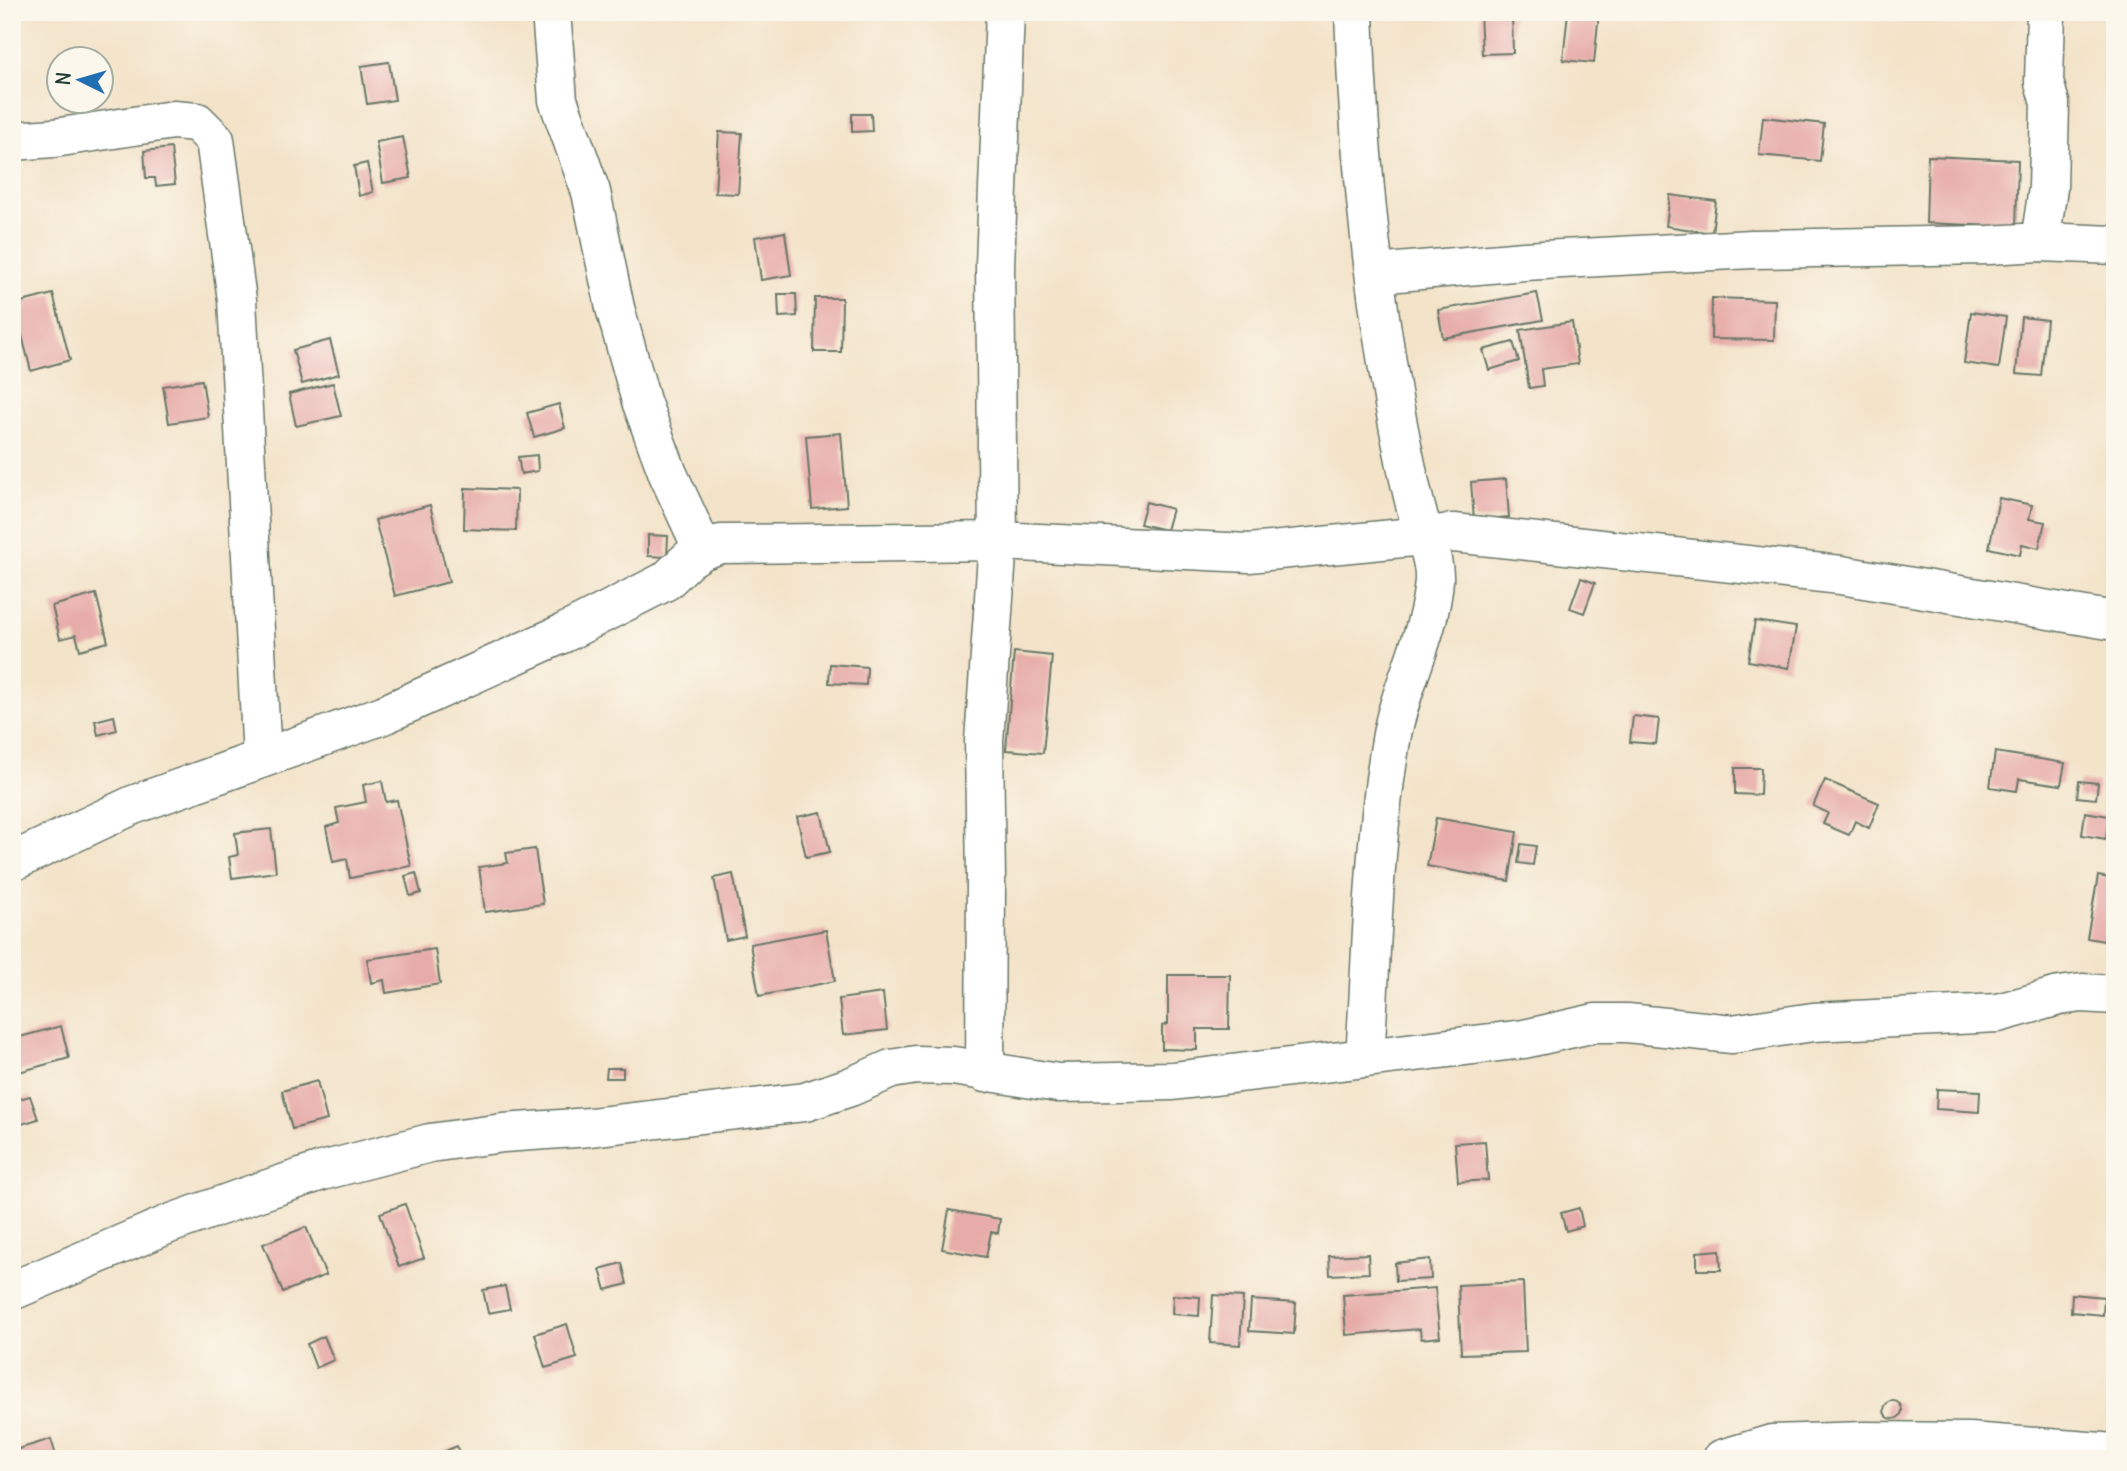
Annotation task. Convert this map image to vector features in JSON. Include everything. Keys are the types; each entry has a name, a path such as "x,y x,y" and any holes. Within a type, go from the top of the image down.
{"street":[{"path":"551,12 558,100 591,192 615,308 641,401 668,474 703,550"},
{"path":"985,1073 984,741 998,541 995,265 1005,12"},
{"path":"1354,12 1357,97 1375,274 1388,368 1406,470 1433,563 1434,580 1419,649 1403,691 1391,736 1380,813 1366,1058"},
{"path":"2040,242 2048,188 2050,103 2044,82 2046,12"},
{"path":"12,141 54,138 173,120 197,122 215,140 237,300 262,758"},
{"path":"1375,274 1550,259 1752,249 2040,242 2115,246"},
{"path":"12,862 133,805 383,715 564,633 666,581 689,559 703,550 722,544 998,541 1248,553 1454,533 1841,576 2115,621"},
{"path":"12,1291 169,1224 253,1194 322,1171 430,1143 805,1102 850,1087 891,1069 916,1065 953,1066 1058,1083 1173,1081 1524,1039 1595,1023 1627,1023 1732,1034 1813,1022 1998,1013 2059,996 2082,993 2115,995"},
{"path":"1722,1459 1772,1444 1864,1441 1985,1451 2115,1453"}],"building":[{"path":"1480,12 1512,12 1513,53 1482,54"},
{"path":"1568,12 1599,12 1594,63 1563,60"},
{"path":"389,62 395,100 367,104 361,66"},
{"path":"17,106 23,130 12,133 12,108"},
{"path":"852,114 871,114 872,131 852,132"},
{"path":"1763,117 1824,124 1820,161 1759,155"},
{"path":"719,132 742,133 738,194 715,193"},
{"path":"403,137 411,178 383,183 376,142"},
{"path":"171,148 175,184 156,186 155,178 146,178 144,151"},
{"path":"1928,156 2018,160 2016,227 1926,223"},
{"path":"367,163 373,192 359,196 354,166"},
{"path":"1670,195 1716,201 1712,233 1666,226"},
{"path":"785,232 791,275 761,280 755,237"},
{"path":"1537,293 1543,320 1443,338 1438,310"},
{"path":"53,294 70,360 31,371 14,304"},
{"path":"778,294 796,294 797,316 779,317"},
{"path":"815,298 842,298 841,352 814,352"},
{"path":"1712,298 1775,300 1774,340 1711,339"},
{"path":"1971,312 2006,317 1999,368 1964,363"},
{"path":"2021,317 2047,320 2041,376 2016,374"},
{"path":"1572,322 1578,364 1541,369 1543,386 1529,388 1520,330"},
{"path":"330,340 339,374 302,384 293,350"},
{"path":"1513,342 1519,361 1489,370 1483,350"},
{"path":"202,380 208,417 169,423 163,386"},
{"path":"333,383 341,416 296,426 289,394"},
{"path":"559,404 565,428 534,437 527,413"},
{"path":"841,433 847,506 812,509 806,436"},
{"path":"537,455 538,471 521,474 518,457"},
{"path":"1506,479 1509,517 1474,520 1471,482"},
{"path":"465,488 517,490 516,531 464,529"},
{"path":"1999,498 2032,505 2029,519 2045,522 2039,548 2022,544 2020,555 1989,548"},
{"path":"1146,502 1172,509 1166,530 1140,524"},
{"path":"430,505 449,582 395,596 375,520"},
{"path":"648,535 668,536 667,557 648,556"},
{"path":"1581,578 1595,583 1584,613 1570,608"},
{"path":"96,594 108,642 80,650 76,635 60,639 52,606"},
{"path":"1755,621 1796,627 1789,668 1748,661"},
{"path":"1014,652 1052,656 1043,753 1006,750"},
{"path":"830,664 867,667 866,685 829,683"},
{"path":"114,716 117,730 98,735 95,721"},
{"path":"1633,716 1659,719 1656,744 1630,742"},
{"path":"1995,752 2065,763 2061,785 2019,779 2017,791 1990,787"},
{"path":"1735,768 1761,768 1760,795 1735,794"},
{"path":"1825,780 1879,803 1869,828 1855,821 1849,835 1823,824 1828,813 1813,806"},
{"path":"382,781 386,802 397,800 411,866 350,878 347,859 333,862 326,827 339,823 336,808 366,802 363,785"},
{"path":"2079,781 2098,783 2096,799 2077,797"},
{"path":"821,812 830,852 806,857 797,817"},
{"path":"2085,812 2109,816 2106,839 2082,835"},
{"path":"1436,818 1517,832 1509,881 1427,866"},
{"path":"271,829 276,872 232,878 229,857 238,855 235,833"},
{"path":"1521,844 1536,846 1533,865 1518,863"},
{"path":"535,849 543,904 485,912 479,867 508,863 506,853"},
{"path":"416,873 421,893 410,896 405,876"},
{"path":"733,874 745,936 726,940 714,878"},
{"path":"2098,876 2115,879 2115,943 2087,938"},
{"path":"826,930 835,981 759,996 750,944"},
{"path":"435,949 440,984 386,993 384,980 371,983 367,959"},
{"path":"1168,975 1230,975 1229,1029 1197,1029 1197,1050 1162,1049 1162,1026 1168,1024"},
{"path":"883,993 887,1030 843,1035 839,999"},
{"path":"61,1026 69,1058 12,1074 12,1039"},
{"path":"607,1068 623,1068 623,1078 606,1078"},
{"path":"317,1081 327,1120 292,1129 282,1091"},
{"path":"1937,1089 1980,1091 1979,1112 1936,1109"},
{"path":"30,1096 38,1119 12,1127 12,1101"},
{"path":"1485,1141 1488,1180 1458,1182 1455,1143"},
{"path":"405,1204 424,1258 399,1267 380,1213"},
{"path":"1579,1208 1583,1226 1566,1231 1561,1213"},
{"path":"949,1210 1000,1219 998,1233 991,1232 986,1257 942,1249"},
{"path":"306,1227 326,1275 283,1292 263,1244"},
{"path":"1720,1250 1721,1270 1697,1270 1697,1252"},
{"path":"1368,1254 1369,1273 1330,1275 1329,1256"},
{"path":"1430,1259 1431,1279 1396,1281 1395,1263"},
{"path":"622,1263 627,1284 606,1290 600,1269"},
{"path":"1523,1282 1526,1352 1461,1354 1458,1285"},
{"path":"505,1286 510,1309 488,1313 483,1290"},
{"path":"1435,1288 1440,1337 1421,1339 1420,1329 1346,1335 1343,1295"},
{"path":"2072,1294 2104,1297 2103,1315 2071,1312"},
{"path":"1173,1295 1200,1297 1199,1316 1172,1314"},
{"path":"1213,1295 1243,1297 1240,1345 1210,1343"},
{"path":"1251,1300 1296,1303 1294,1334 1249,1331"},
{"path":"567,1324 577,1358 545,1368 535,1334"},
{"path":"324,1336 334,1360 316,1368 307,1344"},
{"path":"1893,1401 1899,1404 1902,1410 1899,1416 1893,1419 1887,1416 1884,1410 1887,1404"},
{"path":"51,1439 57,1459 12,1459 12,1451"},
{"path":"457,1446 462,1459 427,1459"}]}
